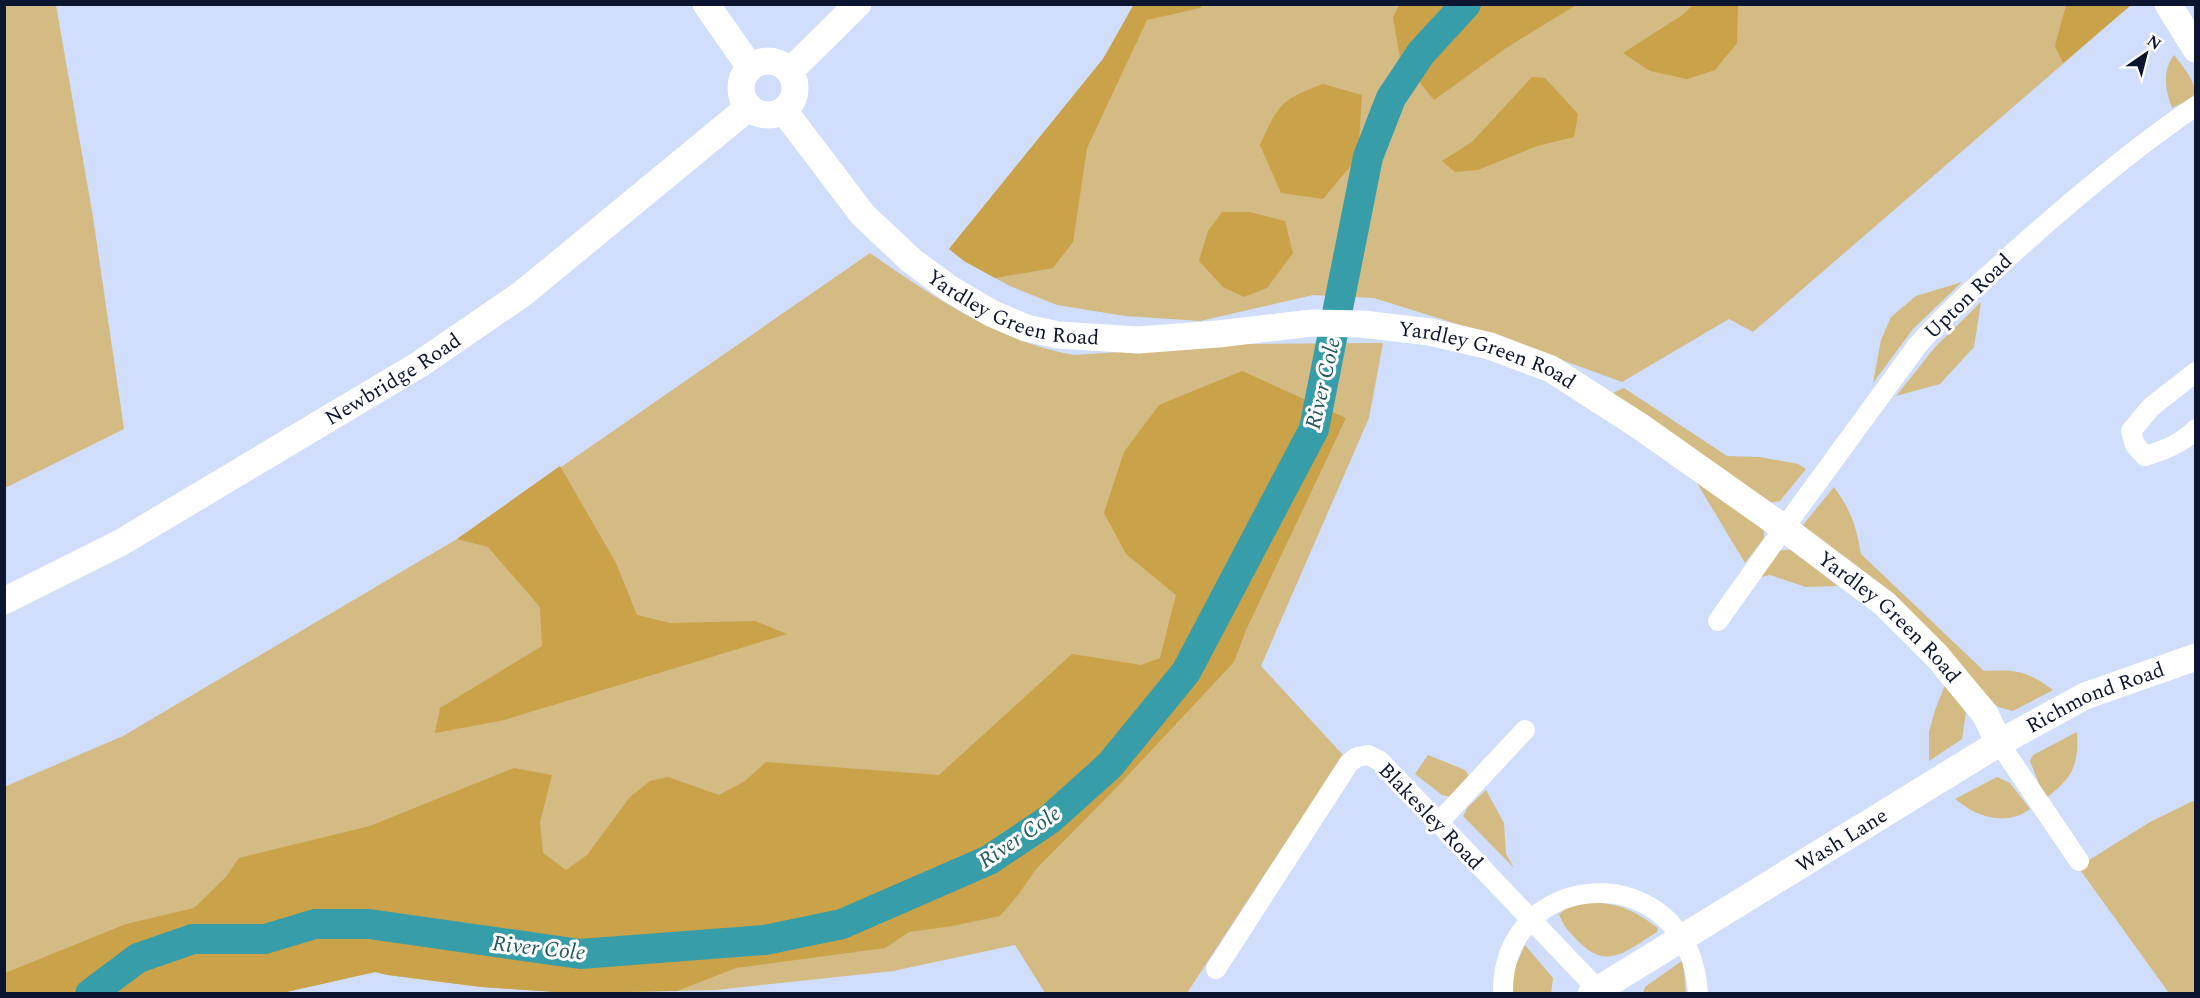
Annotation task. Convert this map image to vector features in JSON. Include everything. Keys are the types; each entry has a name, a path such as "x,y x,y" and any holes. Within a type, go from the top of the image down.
{"street":[{"path":"706,4 750,68"},
{"path":"790,71 858,4"},
{"path":"2168,4 2196,49"},
{"path":"767,61 776,62 790,71 795,86 794,97 784,111 763,114 749,107 744,101 741,88 743,77 750,68 759,62 767,61"},
{"name":"Upton Road","path":"1718,621 1917,346 1940,319 2055,216 2160,130 2196,106"},
{"name":"Newbridge Road","path":"4,601 120,543 420,364 522,294 749,107"},
{"name":"Yardley Green Road","path":"784,111 863,215 912,261 960,295 991,313 1026,328 1058,335 1138,340 1229,333 1312,323 1362,324 1430,332 1490,346 1551,369 1641,427 1784,528 1885,604 1930,649 1985,714 1999,743 2079,861"},
{"path":"2196,372 2151,407 2131,431 2135,445 2145,456 2164,451 2186,439 2196,429"},
{"name":"Richmond Road","path":"1999,743 2085,696 2196,657"},
{"path":"1438,823 1525,730"},
{"name":"Wash Lane","path":"1597,992 1682,936 1999,743"},
{"name":"Blakesley Road","path":"1216,969 1349,763 1357,757 1368,755 1380,761 1531,919 1597,992"},
{"path":"1503,993 1507,959 1516,940 1531,919 1561,900 1579,894 1599,892 1618,894 1637,900 1670,921 1682,936 1691,954 1698,993"}],"shaded area":[{"path":"5,4 56,5 93,217 124,429 5,488"},
{"path":"1134,4 1203,5 1200,8 1147,20 1087,148 1073,242 1053,268 995,278 963,260 949,249 1103,59"},
{"path":"1400,4 1576,5 1506,48 1434,100 1400,58 1393,17"},
{"path":"2066,4 2131,5 2063,63 2055,46"},
{"path":"1134,5 2131,5 1753,332 1729,319 1622,382 1505,339 1374,298 1313,295 1200,321 1125,316 1057,305 1010,286 965,262 949,249 1103,59"},
{"path":"1693,5 1738,5 1737,43 1715,70 1687,79 1650,71 1623,53 1681,16"},
{"path":"2174,55 2189,75 2194,92 2191,98 2172,108 2166,74"},
{"path":"1532,77 1545,78 1578,114 1574,137 1537,146 1478,170 1455,172 1442,161 1472,142"},
{"path":"1323,84 1362,95 1358,157 1323,199 1281,193 1260,145 1282,105"},
{"path":"1222,212 1250,212 1285,221 1293,253 1267,288 1244,297 1223,287 1199,261 1208,231"},
{"path":"870,253 942,301 993,328 1046,349 1074,355 1245,344 1383,343 1369,418 1261,666 1343,755 1187,993 1045,993 1015,945 893,971 716,990 570,993 481,987 375,972 282,993 5,993 4,787 123,736 457,539"},
{"path":"1962,282 1913,329 1873,383 1881,340 1891,317 1916,296"},
{"path":"1981,302 1974,347 1940,384 1896,396 1936,346"},
{"path":"1242,371 1346,418 1246,630 1234,662 1117,787 1036,869 1000,916 909,932 885,948 736,968 677,991 570,993 481,987 375,972 282,993 5,993 5,973 126,924 194,908 226,877 239,858 370,826 514,768 552,775 540,822 543,853 566,870 587,855 630,797 650,781 668,777 719,795 745,781 766,762 939,775 1072,654 1141,665 1160,658 1176,595 1126,554 1104,513 1124,452 1159,405"},
{"path":"1624,388 1727,456 1760,457 1798,464 1806,469 1780,501 1769,503 1608,395"},
{"path":"560,466 616,563 637,615 670,623 755,621 787,634 504,720 435,733 440,708 542,646 540,607 488,547 457,539"},
{"path":"1694,478 1764,529 1764,538 1745,563"},
{"path":"1834,487 1852,519 1861,554 1984,671 2004,670 2021,673 2053,690 2013,711 1998,707 1919,625 1808,535 1803,525"},
{"path":"1792,549 1838,586 1806,587 1770,575 1757,578 1779,551"},
{"path":"1945,685 1966,712 1962,739 1929,761 1929,732"},
{"path":"2077,732 2077,754 2072,771 2062,785 2045,799 2030,761 2033,755"},
{"path":"1428,755 1465,770 1469,776 1451,797 1442,795 1415,774"},
{"path":"1997,777 2010,783 2030,809 2011,818 1991,818 1972,811 1955,799"},
{"path":"1486,790 1504,823 1506,854 1514,868 1463,816 1468,807"},
{"path":"2195,800 2195,993 2169,993 2078,867 2150,822"},
{"path":"1575,902 1619,906 1637,914 1658,928 1657,932 1619,954 1601,956 1581,944 1561,919 1559,914"},
{"path":"1525,945 1553,978 1551,994 1509,994 1514,969"},
{"path":"1683,960 1686,993 1643,994 1645,987"}],"waterway":[{"name":"River Cole","path":"90,994 138,958 193,939 265,939 315,924 369,924 580,954 765,940 842,924 989,860 1050,819 1110,765 1186,672 1314,429 1368,157 1391,98 1421,53 1466,4"}]}
